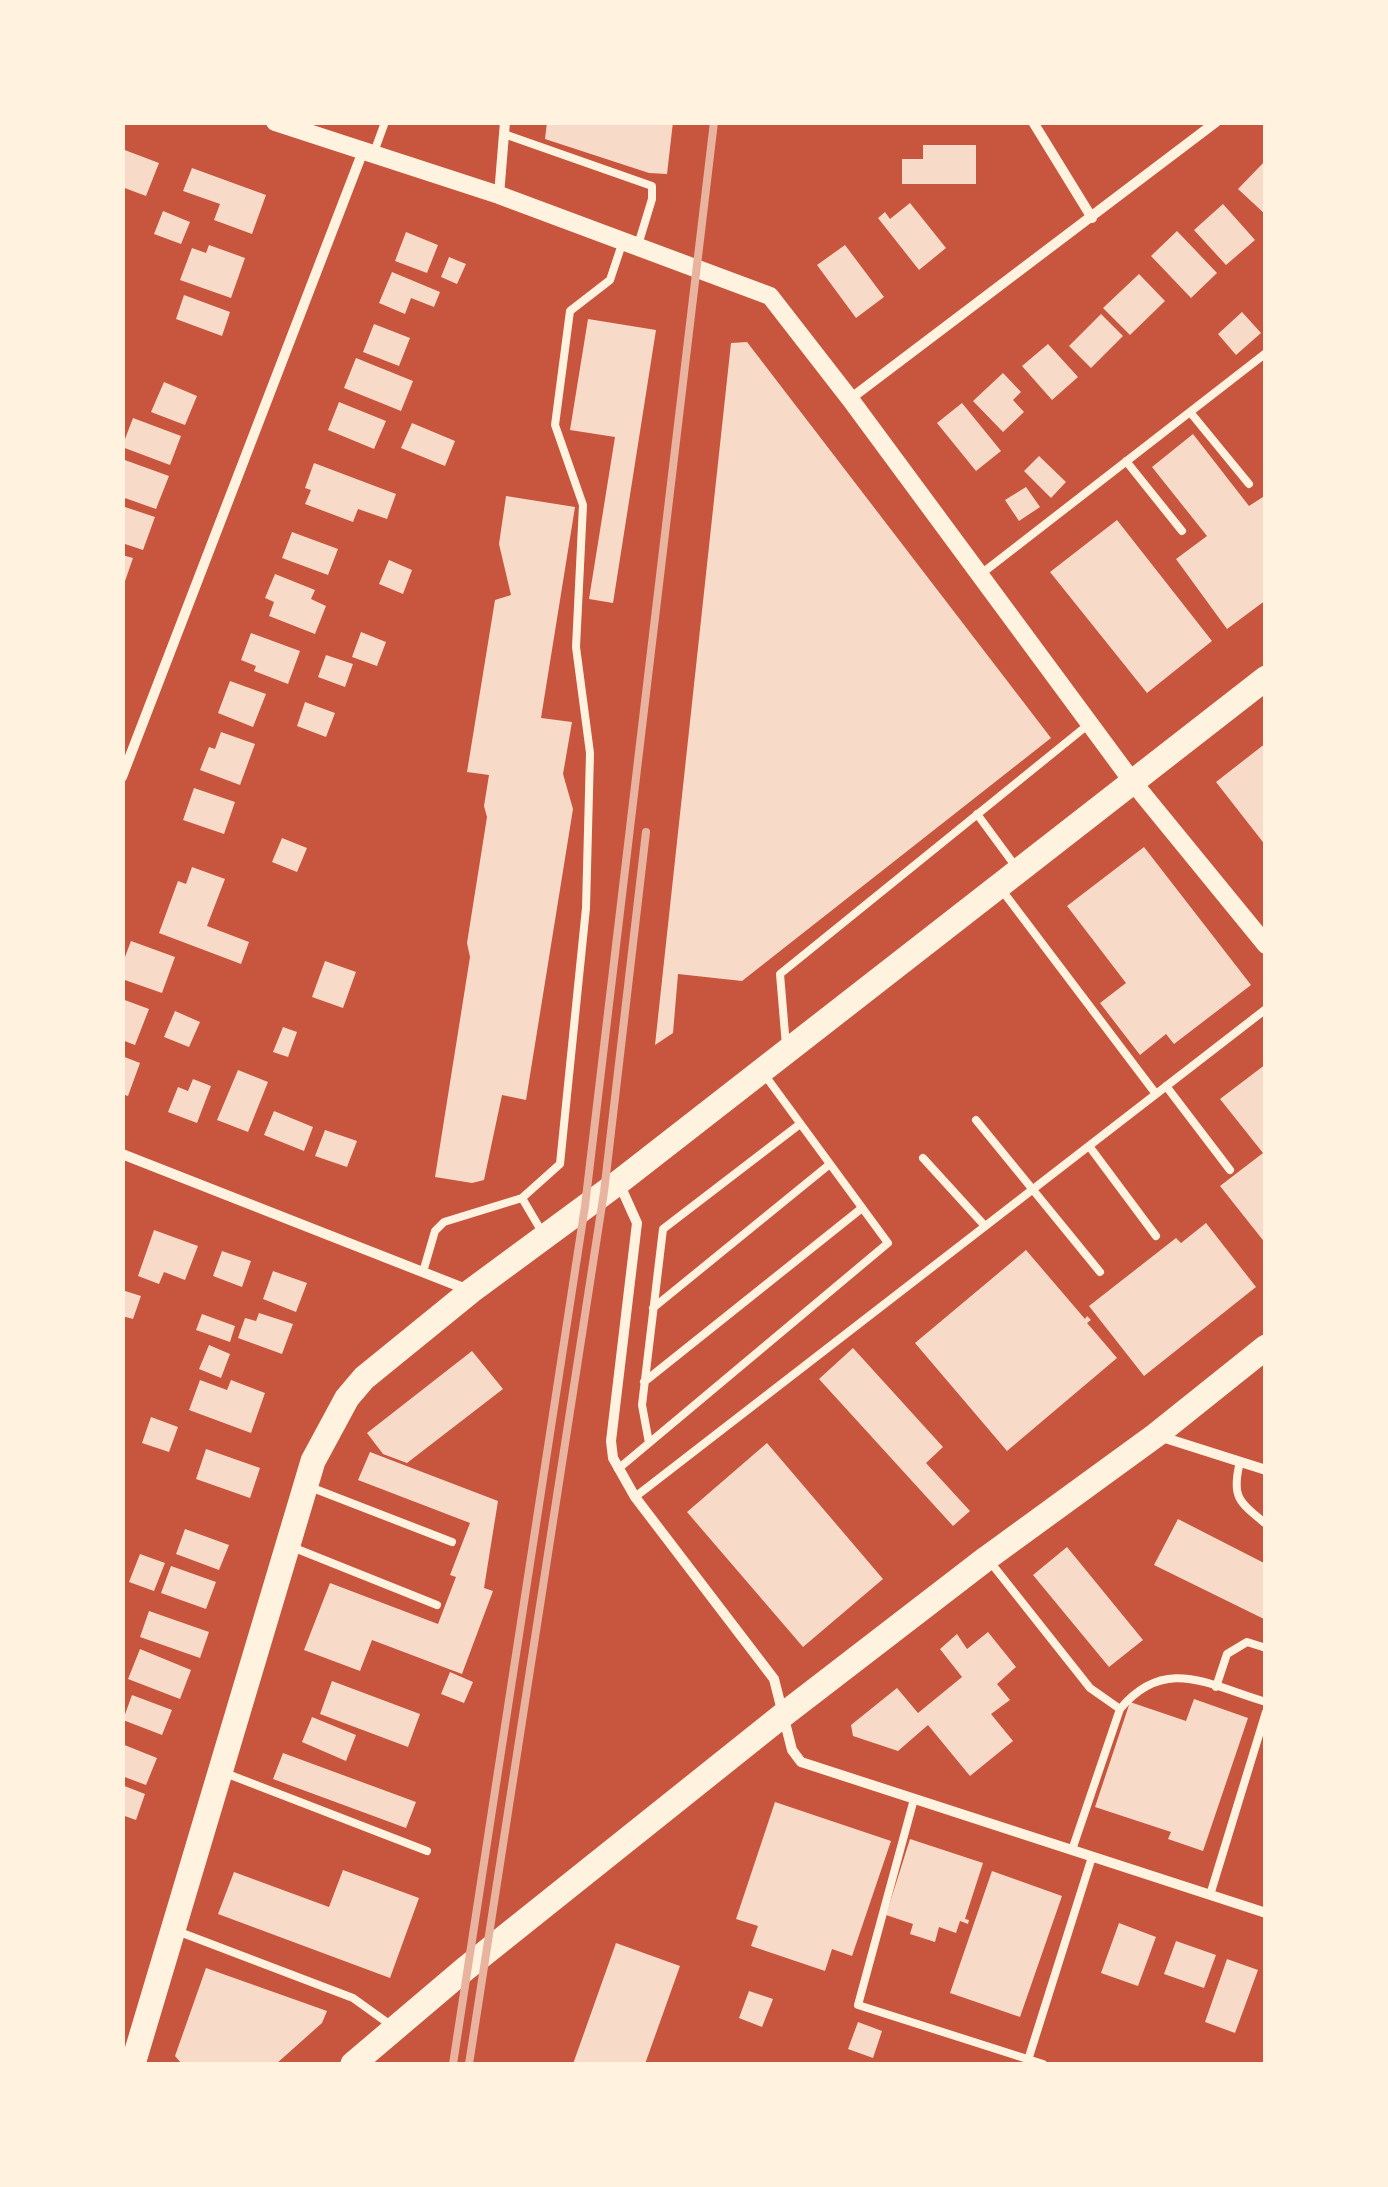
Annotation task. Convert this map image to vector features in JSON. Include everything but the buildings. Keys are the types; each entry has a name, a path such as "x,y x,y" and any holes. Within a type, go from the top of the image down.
{"main road":[{"path":"134,2064 306,1486 329,1426 347,1398 364,1378 471,1291 619,1182 1266,678"},
{"path":"359,2063 465,1969 783,1715 987,1558 1156,1435 1266,1347"}],"street":[{"path":"275,122 304,127 368,153 499,195 770,296 1132,781 1266,945"},
{"path":"1033,122 1092,218"},
{"path":"850,399 1216,122"},
{"path":"499,195 505,128"},
{"path":"122,777 368,153"},
{"path":"122,1154 471,1291"},
{"path":"619,1182 637,1224 611,1441 618,1469 774,1680 792,1750 800,1762 1266,1913"},
{"path":"1156,1435 1266,1470"}],"lane":[{"path":"368,153 385,122"},
{"path":"422,1272 434,1230 444,1222 522,1198 560,1164 586,908 590,754 576,647 583,505 555,425 570,312 610,280 652,198 652,186 505,128"},
{"path":"980,575 1266,353"},
{"path":"1190,412 1249,484"},
{"path":"1126,461 1182,531"},
{"path":"787,1050 780,974 1089,724"},
{"path":"977,814 1008,878 1156,1094"},
{"path":"635,1496 1266,1009"},
{"path":"618,1469 888,1244 761,1070"},
{"path":"1166,1086 1230,1170"},
{"path":"976,1120 1100,1272"},
{"path":"649,1444 642,1405 663,1230 800,1124"},
{"path":"1089,1146 1156,1236"},
{"path":"923,1158 984,1226"},
{"path":"653,1308 830,1164"},
{"path":"522,1198 545,1236"},
{"path":"644,1382 862,1208"},
{"path":"1240,1462 1234,1484 1238,1501 1266,1524"},
{"path":"306,1486 452,1542"},
{"path":"288,1546 438,1604"},
{"path":"987,1558 1090,1688 1120,1709"},
{"path":"1216,1687 1227,1654 1247,1642 1266,1648"},
{"path":"1072,1850 1120,1709 1134,1692 1155,1679 1180,1677 1266,1702"},
{"path":"1210,1895 1266,1712"},
{"path":"220,1772 426,1850"},
{"path":"914,1799 858,2005 1043,2064"},
{"path":"1028,2060 1092,1857"},
{"path":"174,1930 353,1998 396,2028"}],"railway":[{"path":"453,2064 585,1206 714,122"},
{"path":"469,2064 604,1192 646,832"}]}
